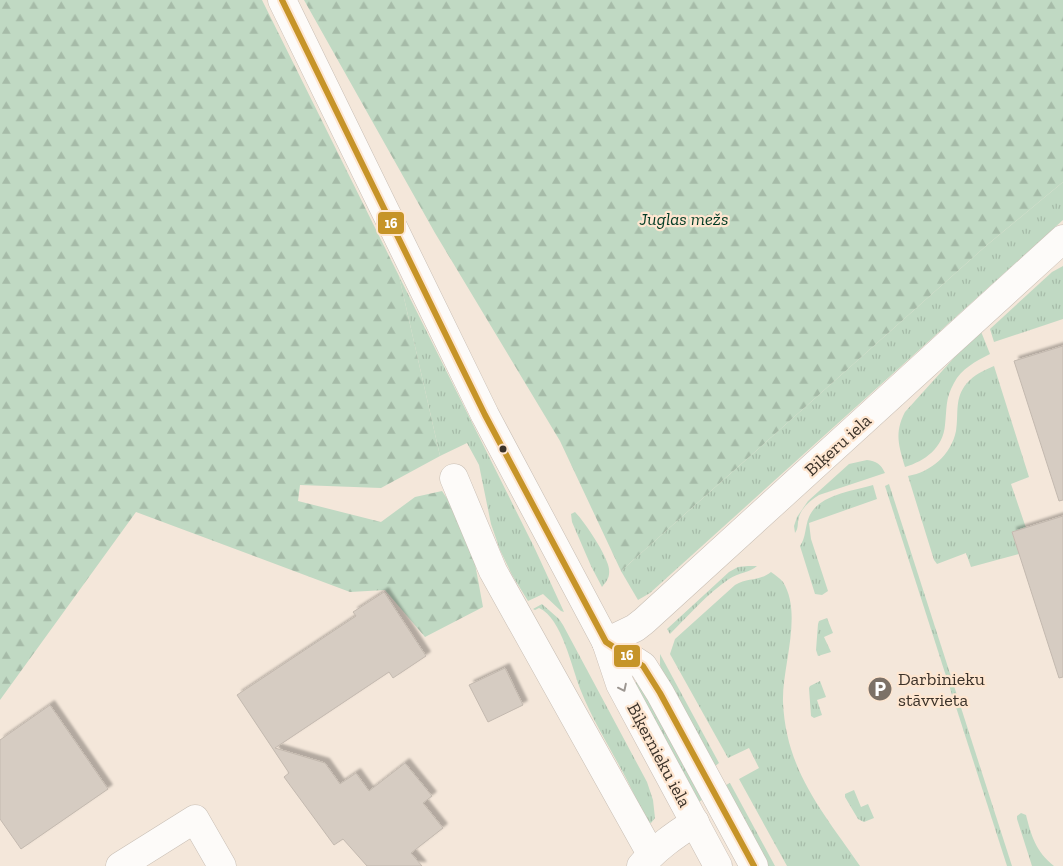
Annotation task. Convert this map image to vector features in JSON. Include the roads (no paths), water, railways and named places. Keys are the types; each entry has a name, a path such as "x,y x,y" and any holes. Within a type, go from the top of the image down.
{"main road":[{"name":"Biķernieku iela","path":"282,0 473,391 606,642 620,684 718,866"},
{"name":"Biķeru iela","path":"606,642 636,628 1063,239"},
{"path":"454,478 493,571 646,860 668,840 721,807"},
{"name":"Biķernieku iela","path":"606,642 643,666 660,693 754,866"},
{"path":"120,866 195,819 222,866"}],"place":[{"name":"Darbinieku stāvvieta","path":"880,689"}],"park label":[{"name":"Juglas mežs","path":"684,219"}]}
